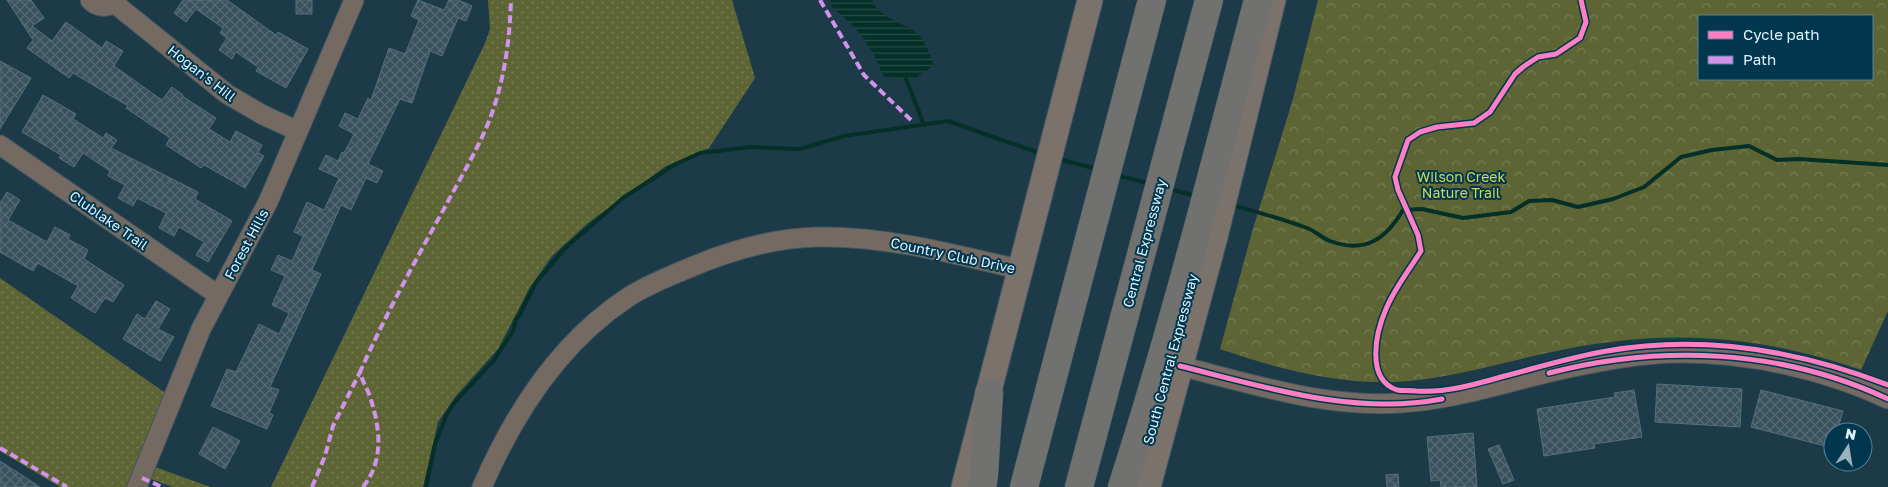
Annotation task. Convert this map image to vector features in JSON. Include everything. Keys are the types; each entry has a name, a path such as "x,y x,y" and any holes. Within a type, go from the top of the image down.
{"highway":[{"path":"1024,487 1152,0"},
{"name":"Central Expressway","path":"1080,487 1208,0"},
{"path":"1122,487 1206,235 1221,177 1258,0"},
{"path":"982,487 989,393"}],"main road":[{"path":"964,487 1022,270 1090,0"},
{"path":"1221,177 1273,0"},
{"name":"South Central Expressway","path":"1148,487 1180,366 1206,235"}],"street":[{"name":"Hogan's Hill","path":"90,0 101,7 116,1 228,94 254,110 298,131"},
{"name":"Forest Hills","path":"137,487 198,337 218,295 263,213 354,0"},
{"name":"Clublake Trail","path":"0,145 218,295"},
{"name":"Country Club Drive","path":"482,487 515,422 543,379 568,348 589,327 628,297 705,261 744,248 790,239 842,237 910,244 1022,270"},
{"path":"1180,366 1319,399 1359,403 1398,403 1433,400 1605,361 1682,353 1720,355 1796,369 1832,378 1888,399"}],"green space":[{"path":"488,0 732,0 755,78 709,148 666,166 588,223 552,256 530,287 498,349 455,397 438,422 423,487 271,487 485,43 490,29"},
{"name":"Wilson Creek Nature Trail","path":"1318,0 1888,0 1888,311 1861,370 1820,357 1742,341 1664,338 1625,340 1584,346 1412,381 1371,382 1305,373 1220,349 1252,232 1293,99"},
{"path":"0,278 167,394 127,487 60,487 0,451"},
{"path":"155,467 211,487 173,487 151,479"}],"shaded area":[{"path":"831,0 872,0 881,12 920,36 934,65 914,79 884,77 863,38 831,6"}],"building":[{"path":"7,0 31,0 44,18 32,26 52,41 66,22 102,48 106,41 123,51 114,66 162,100 172,87 182,96 216,118 209,129 230,142 236,131 262,145 258,153 264,156 245,188 204,165 201,168 166,145 170,138 126,108 128,106 73,73 69,78 27,48 33,40"},
{"path":"183,0 227,0 276,35 278,32 308,49 286,88 256,71 258,67 236,52 232,59 219,50 227,38 220,33 223,28 196,9 186,22 174,13"},
{"path":"296,0 312,0 312,14 296,14"},
{"path":"418,0 444,10 449,0 458,0 472,6 466,21 458,18 442,56 430,51 412,103 400,99 368,164 383,171 377,183 366,178 351,210 341,205 312,270 321,274 270,387 279,390 269,413 273,415 267,429 211,406 227,369 236,372 259,324 279,334 289,313 272,305 285,276 271,270 278,255 292,261 303,236 294,232 307,202 324,210 339,178 319,169 326,155 338,161 342,152 344,153 354,134 339,126 345,113 358,119 368,98 371,100 389,48 405,54 419,20 411,16"},
{"path":"0,61 31,78 0,129"},
{"path":"43,95 76,114 73,119 103,138 106,133 117,140 111,148 198,192 195,199 232,221 208,262 196,255 204,242 179,227 174,236 159,228 166,213 137,198 133,206 118,198 125,185 108,176 110,171 83,153 74,167 59,158 61,155 22,132"},
{"path":"7,192 20,200 8,220 47,242 55,227 70,235 68,239 88,250 84,259 124,285 113,302 105,298 95,313 71,298 78,286 38,263 33,271 0,252 0,203"},
{"path":"156,301 170,309 158,329 174,337 160,361 123,339 137,314 145,319"},
{"path":"1657,384 1742,389 1740,427 1655,422"},
{"path":"1634,390 1642,437 1594,444 1595,448 1544,456 1537,409 1615,397 1614,393"},
{"path":"1761,390 1843,411 1840,422 1823,422 1823,445 1751,427"},
{"path":"213,427 240,441 225,469 199,454"},
{"path":"1473,433 1477,487 1441,487 1440,480 1431,481 1427,437"},
{"path":"1499,445 1514,480 1503,484 1488,449"},
{"path":"0,461 40,487 0,487"},
{"path":"1398,474 1399,487 1387,487 1386,475"}],"waterway":[{"path":"905,76 924,125"},
{"path":"426,487 435,444 447,414 455,402 494,360 513,331 516,319 535,284 564,249 623,198 674,165 700,153 752,147 800,149 844,136 948,121 1042,154"},
{"path":"1232,205 1307,228 1330,241 1354,246 1364,245 1382,236 1403,210 1422,209 1463,218 1511,212 1529,201 1552,200 1578,207 1613,199 1644,187 1681,157 1712,150 1749,146 1777,160 1799,159 1888,165"},
{"path":"1058,159 1097,169"},
{"path":"1116,175 1151,184"},
{"path":"1169,189 1196,196"}],"marked path":[{"path":"363,487 375,465 378,430 373,406 360,372 390,309 489,121 495,106 504,68 511,0"},
{"path":"820,0 864,75 911,120"},
{"path":"312,487 325,456 333,426 360,372"},
{"path":"0,448 67,487"},
{"path":"142,478 162,487"}],"cycle path":[{"path":"1581,0 1586,22 1580,38 1556,54 1538,57 1523,67 1515,74 1490,112 1474,123 1437,127 1420,132 1408,140 1395,177 1398,190 1418,235 1421,251 1393,294 1382,319 1376,354 1380,376 1387,384 1397,390 1448,390 1594,353 1643,346 1679,344 1750,348 1785,354 1854,373 1888,385"},
{"path":"1549,373 1591,364 1634,358 1677,355 1720,356 1763,361 1806,370 1847,382 1888,399"},
{"path":"1180,366 1277,390 1343,402 1376,404 1442,399"}]}
